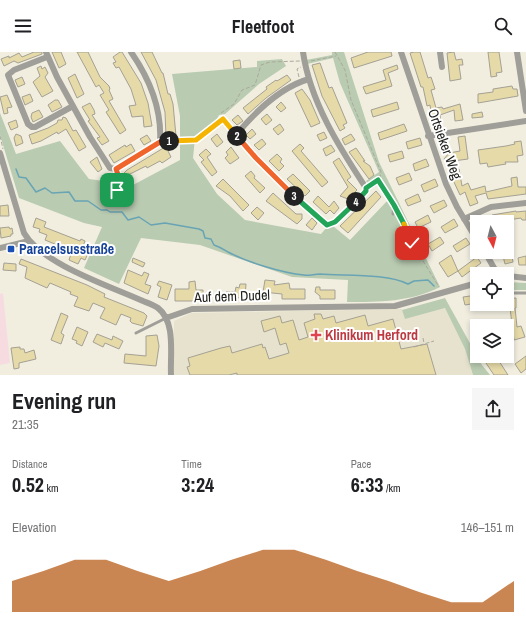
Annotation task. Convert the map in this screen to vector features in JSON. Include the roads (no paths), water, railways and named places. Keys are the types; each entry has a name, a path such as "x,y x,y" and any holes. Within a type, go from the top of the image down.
{"street":[{"path":"73,106 35,127 32,127 28,124 8,75 14,70 47,54 73,106 110,168 116,169 160,142 158,114 153,95 145,75 131,52"},
{"path":"223,119 279,182 320,219 330,225 335,222 366,191 366,188 337,142 309,78 302,52"},
{"name":"Ortsieker Weg","path":"401,52 428,136 446,184 470,229"},
{"path":"440,52 442,67"},
{"path":"518,52 526,111"},
{"path":"236,135 266,105 300,81 309,78"},
{"path":"428,136 526,121"},
{"path":"0,153 24,233 28,241 57,262 157,307 166,318 169,329 170,375"},
{"path":"464,219 491,208 526,202"},
{"path":"0,248 28,241"},
{"path":"514,277 526,278"},
{"name":"Auf dem Dudel","path":"166,318 184,310 192,309 395,306 470,285"}],"lane":[{"path":"366,188 378,180 394,205 393,214"},
{"path":"514,293 526,293"},
{"path":"136,333 166,318"}],"waterway":[{"path":"16,169 19,177 26,178 36,192 45,188 52,193 69,192 75,201 88,201 101,210 122,212 128,220 139,217 151,225 165,223 199,229 203,231 205,238 211,239 214,245 245,260 275,269 306,275 320,274 389,278 408,284 414,281 428,280 434,286"}],"place":[{"name":"Paracelsusstraße","path":"11,249"},
{"name":"Klinikum Herford","path":"316,335"}]}
